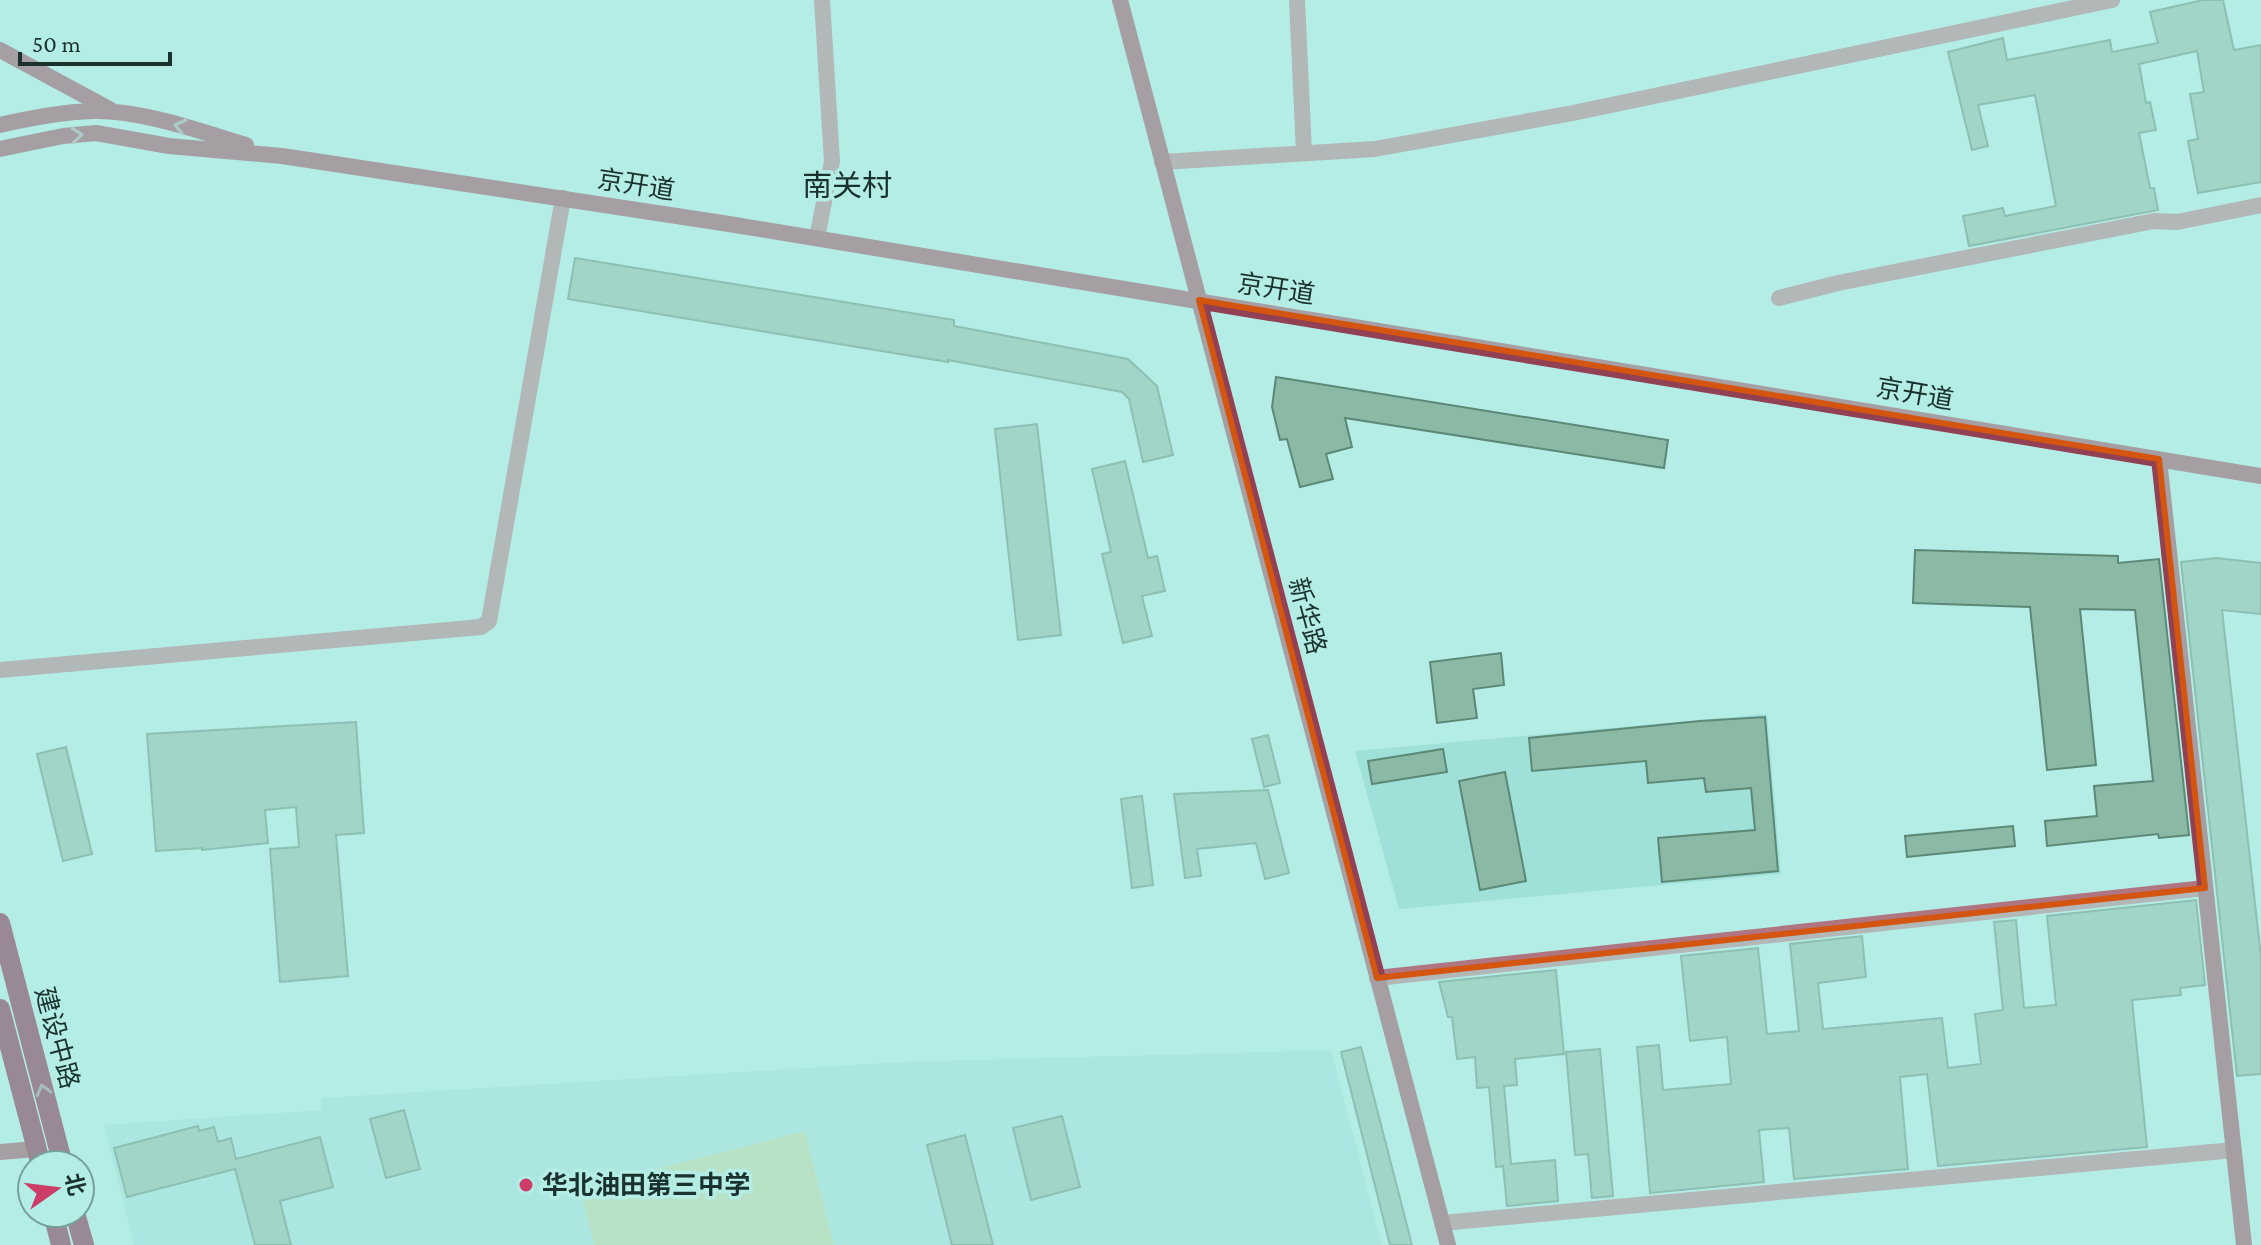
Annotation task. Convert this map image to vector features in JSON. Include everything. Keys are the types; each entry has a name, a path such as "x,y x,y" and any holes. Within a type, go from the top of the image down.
{"main road":[{"name":"新华路","path":"1120,0 1448,1245"},
{"path":"0,50 120,114"},
{"path":"0,125 96,111 173,123 282,156"},
{"path":"0,149 63,136 96,133 169,146 282,156"},
{"name":"京开道","path":"282,156 817,238 2261,476"},
{"path":"2159,459 2244,1245"},
{"name":"建设中路","path":"0,923 59,1149"},
{"name":"建设中路","path":"0,1009 36,1149"}],"street":[{"path":"817,238 832,161 822,0"},
{"path":"1297,0 1304,153"},
{"path":"1162,162 1375,149 1573,113 2103,1"},
{"path":"0,670 481,627 489,621 563,198"},
{"path":"1779,298 1838,283 2154,221 2177,222 2261,205"},
{"path":"1377,978 2205,888"},
{"path":"1442,1223 2234,1150"}],"highlighted area":[{"path":"1199,300 2159,459 2205,888 1377,978"}],"shaded area":[{"path":"1767,714 1781,874 1399,909 1355,751"},
{"name":"华北油田第三中学","path":"1331,1050 1382,1245 134,1245 104,1125 321,1110 321,1098 901,1062"},
{"path":"805,1131 834,1245 594,1245 580,1188"}],"building":[{"path":"2203,0 2223,0 2234,50 2261,45 2261,182 2198,193 2188,141 2198,139 2190,94 2204,92 2197,51 2139,64 2146,103 2150,102 2156,130 2139,133 2150,188 2154,188 2158,210 1969,246 1963,216 2003,208 2005,216 2056,206 2035,95 1978,105 1988,146 1972,150 1948,52 2003,38 2007,60 2110,40 2112,52 2158,43 2150,12"},
{"path":"575,258 954,320 954,326 1128,359 1157,386 1173,455 1143,462 1129,399 1122,392 948,360 568,299"},
{"path":"1276,377 1668,440 1664,468 1345,418 1352,447 1326,454 1333,479 1300,487 1287,439 1280,440 1272,407"},
{"path":"1037,424 1061,635 1018,640 995,429"},
{"path":"1125,461 1148,558 1157,556 1165,591 1142,596 1152,636 1123,643 1102,554 1111,552 1092,469"},
{"path":"1915,550 2118,556 2118,563 2159,559 2189,835 2159,838 2158,834 2047,846 2045,821 2097,816 2094,786 2153,781 2135,610 2080,609 2096,765 2047,770 2030,607 1913,603"},
{"path":"2217,558 2261,563 2261,614 2222,610 2261,957 2261,1074 2237,1076 2181,562"},
{"path":"1501,653 1504,685 1473,689 1477,718 1437,723 1430,662"},
{"path":"1765,717 1778,871 1662,882 1658,838 1755,830 1751,788 1706,792 1704,778 1648,783 1646,761 1532,771 1529,738"},
{"path":"356,722 364,833 336,835 348,976 280,982 270,849 299,847 296,807 265,810 268,843 156,851 147,734"},
{"path":"1268,735 1280,783 1264,787 1252,739"},
{"path":"66,747 92,854 63,861 37,754"},
{"path":"1443,749 1447,772 1372,784 1368,761"},
{"path":"1505,772 1526,881 1480,890 1459,781"},
{"path":"1268,790 1289,873 1265,879 1256,843 1197,849 1201,876 1185,878 1174,794"},
{"path":"1142,796 1153,885 1132,888 1121,799"},
{"path":"2013,826 2015,846 1907,857 1905,836"},
{"path":"2196,900 2205,985 2180,988 2181,995 2132,1000 2147,1147 1938,1166 1927,1074 1900,1077 1908,1169 1794,1179 1789,1128 1759,1130 1764,1182 1650,1193 1637,1047 1659,1045 1663,1090 1731,1084 1727,1037 1690,1041 1681,956 1758,948 1767,1034 1799,1031 1790,944 1862,936 1866,977 1818,983 1823,1029 1942,1018 1948,1068 1981,1064 1975,1014 2003,1010 1994,922 2016,920 2024,1008 2056,1005 2047,916"},
{"path":"1556,970 1564,1054 1515,1059 1517,1085 1504,1086 1511,1164 1555,1160 1558,1201 1507,1206 1503,1166 1496,1167 1489,1087 1477,1088 1475,1057 1457,1059 1452,1017 1448,1017 1439,982"},
{"path":"1361,1047 1412,1245 1390,1245 1341,1052"},
{"path":"1600,1049 1613,1196 1592,1198 1588,1154 1575,1155 1566,1052"},
{"path":"404,1110 420,1169 386,1178 370,1119"},
{"path":"1062,1116 1080,1187 1031,1200 1013,1128"},
{"path":"198,1126 199,1131 214,1127 218,1142 231,1138 236,1159 320,1137 333,1187 280,1201 291,1245 255,1245 235,1169 127,1197 114,1148"},
{"path":"965,1135 993,1245 952,1245 927,1145"}],"place":[{"name":"华北油田第三中学","path":"526,1185"}],"district":[{"name":"南关村","path":"847,185"}]}
